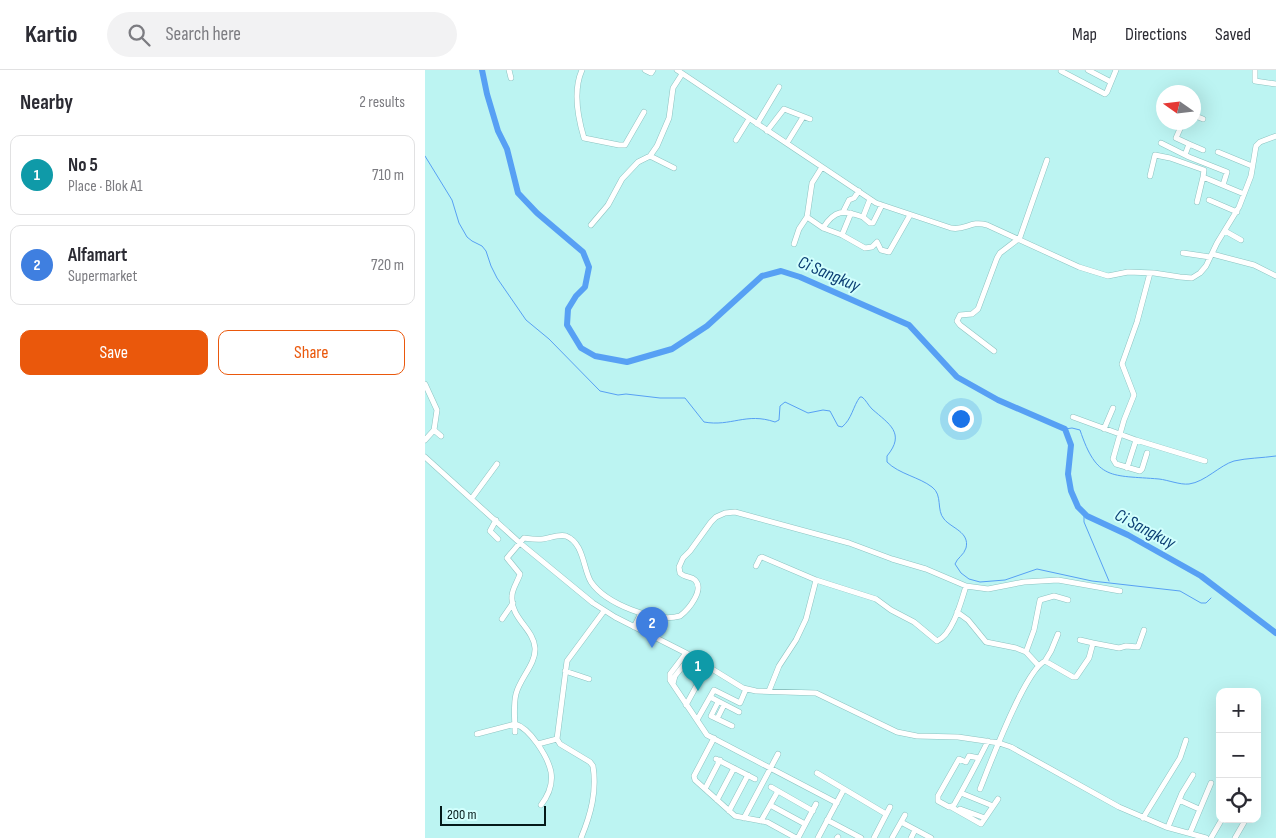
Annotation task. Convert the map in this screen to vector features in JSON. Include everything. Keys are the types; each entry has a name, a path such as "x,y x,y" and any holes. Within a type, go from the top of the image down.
{"street":[{"path":"509,70 511,78"},
{"path":"581,70 578,77 577,92 584,138 619,145 625,144 644,112"},
{"path":"645,70 651,73 653,70"},
{"path":"677,70 870,199 882,205 956,229 961,229 973,223 980,223 1001,230 1016,242 1079,267 1108,276 1128,272 1192,278 1201,273 1237,212 1258,144 1276,136"},
{"path":"1088,70 1111,82"},
{"path":"1060,72 1105,94 1116,70"},
{"path":"1255,70 1255,81 1276,84"},
{"path":"591,225 608,205 622,179 637,162 650,156 657,146 670,112 671,93 682,74"},
{"path":"757,124 779,87"},
{"path":"767,131 784,108 810,119"},
{"path":"787,143 803,117"},
{"path":"736,140 749,119"},
{"path":"1180,130 1176,138 1203,150"},
{"path":"1161,143 1227,172 1223,185"},
{"path":"1185,155 1189,144"},
{"path":"1218,152 1252,166"},
{"path":"1150,176 1155,155 1170,158 1204,170 1197,202"},
{"path":"650,156 674,168"},
{"path":"995,351 963,328 957,320 960,315 972,314 978,309 997,258 1000,253 1016,242 1047,160"},
{"path":"794,244 799,230 807,218 812,183 822,167"},
{"path":"1203,177 1244,194"},
{"path":"843,212 849,200 854,198 859,191"},
{"path":"863,217 870,199"},
{"path":"1209,200 1237,212"},
{"path":"823,228 829,218 843,212 863,217 873,224 882,205"},
{"path":"843,235 851,213"},
{"path":"807,218 823,228 843,235 865,248 872,247 876,242 881,250 889,252 910,215"},
{"path":"1225,231 1241,240"},
{"path":"1183,253 1211,255 1254,265 1276,276"},
{"path":"1147,453 1143,469 1134,470 1127,468 1116,464 1113,459 1135,395 1122,364 1123,358 1137,322 1150,273"},
{"path":"425,384 437,410 434,430 425,440"},
{"path":"1104,429 1113,408"},
{"path":"1073,417 1120,435 1205,461"},
{"path":"434,430 441,436"},
{"path":"1127,468 1135,440"},
{"path":"425,457 520,543 604,611 688,654 746,689 816,693 897,732 917,736 954,737 1011,746 1078,785 1143,818 1206,838"},
{"path":"472,498 497,464"},
{"path":"515,732 516,695 534,657 535,649 535,643 519,620 513,604 513,592 520,573 507,558 524,538 540,540 563,536 568,538 579,551 592,583 616,604 641,613 670,618 681,616 697,594 698,588 695,581 680,573 679,567 681,562 691,551 699,536 716,517 725,513 735,512 849,543 926,569 966,586 988,589 1024,582 1058,580 1120,591"},
{"path":"496,520 490,531 497,539"},
{"path":"756,566 762,557 816,580 876,599 891,610 914,622 937,641 941,640 948,632 966,586"},
{"path":"769,691 779,666 796,640 806,619 816,580"},
{"path":"1026,652 1034,630 1040,600 1054,596 1068,600"},
{"path":"502,618 513,604"},
{"path":"581,838 591,812 594,796 593,766 590,762 560,744 557,739 568,658 604,611"},
{"path":"957,612 968,620 986,642 1017,648 1026,652 1038,665"},
{"path":"634,627 641,613"},
{"path":"1081,640 1119,648 1138,646 1144,630"},
{"path":"980,788 1019,696 1038,665 1045,661 1051,652 1058,634"},
{"path":"1045,661 1075,678 1089,658 1093,643"},
{"path":"688,654 675,676 673,684 705,732 837,803"},
{"path":"565,671 589,679"},
{"path":"687,705 698,683"},
{"path":"697,720 714,690 740,703 746,689"},
{"path":"710,697 739,712"},
{"path":"718,702 711,716 732,726"},
{"path":"717,719 725,705"},
{"path":"477,734 515,724 526,729 537,744 551,772 549,792 541,805"},
{"path":"714,738 693,776 695,780 735,816 767,822 797,838 816,804"},
{"path":"537,744 557,739"},
{"path":"1143,818 1180,758 1186,740"},
{"path":"952,807 988,742"},
{"path":"743,818 778,754"},
{"path":"979,758 969,756 966,762 959,759 937,800 981,824 998,799"},
{"path":"705,789 718,759 755,779"},
{"path":"717,800 734,768"},
{"path":"817,773 886,814"},
{"path":"729,811 748,775"},
{"path":"1168,827 1179,800 1193,775"},
{"path":"1190,833 1211,783"},
{"path":"771,787 813,811"},
{"path":"817,838 844,790"},
{"path":"761,821 778,791"},
{"path":"961,793 993,806"},
{"path":"1179,800 1199,810"},
{"path":"770,805 805,824"},
{"path":"874,838 890,807"},
{"path":"892,838 905,815"},
{"path":"827,820 861,838"},
{"path":"901,822 931,838"},
{"path":"1211,838 1220,823"},
{"path":"1235,838 1244,823"},
{"path":"911,838 915,830"}],"waterway":[{"name":"Ci Sangkuy","path":"482,70 487,94 498,131 507,149 518,193 537,213 583,252 589,267 585,287 576,296 568,309 567,325 581,348 595,356 627,362 672,349 707,326 762,276 781,271 800,277 909,325 957,377 998,400 1065,429 1071,445 1068,474 1071,491 1078,507 1087,516 1128,535 1201,576 1276,633"},
{"path":"425,156 452,200 459,223 467,237 482,246 486,251 497,278 526,320 549,339 600,391 618,395 685,398 704,422 714,423 755,418 775,422 779,420 780,406 785,402 808,413 823,410 830,411 838,426 842,427 848,420 860,397 862,397 889,424 895,435 893,448 887,456 887,462 897,470 932,487 939,498 940,511 944,519 963,534 966,548 955,564 961,573 969,579 980,582 1005,580 1037,569 1092,581 1180,591 1201,603 1206,603 1211,598"},
{"path":"1065,429 1080,430 1093,459 1108,472 1129,477 1159,479 1182,484 1195,483 1234,461 1276,456"},
{"path":"1084,513 1084,522 1109,581"}],"place":[{"name":"Alfamart","path":"652,648"},
{"name":"No 5","path":"698,691"}]}
